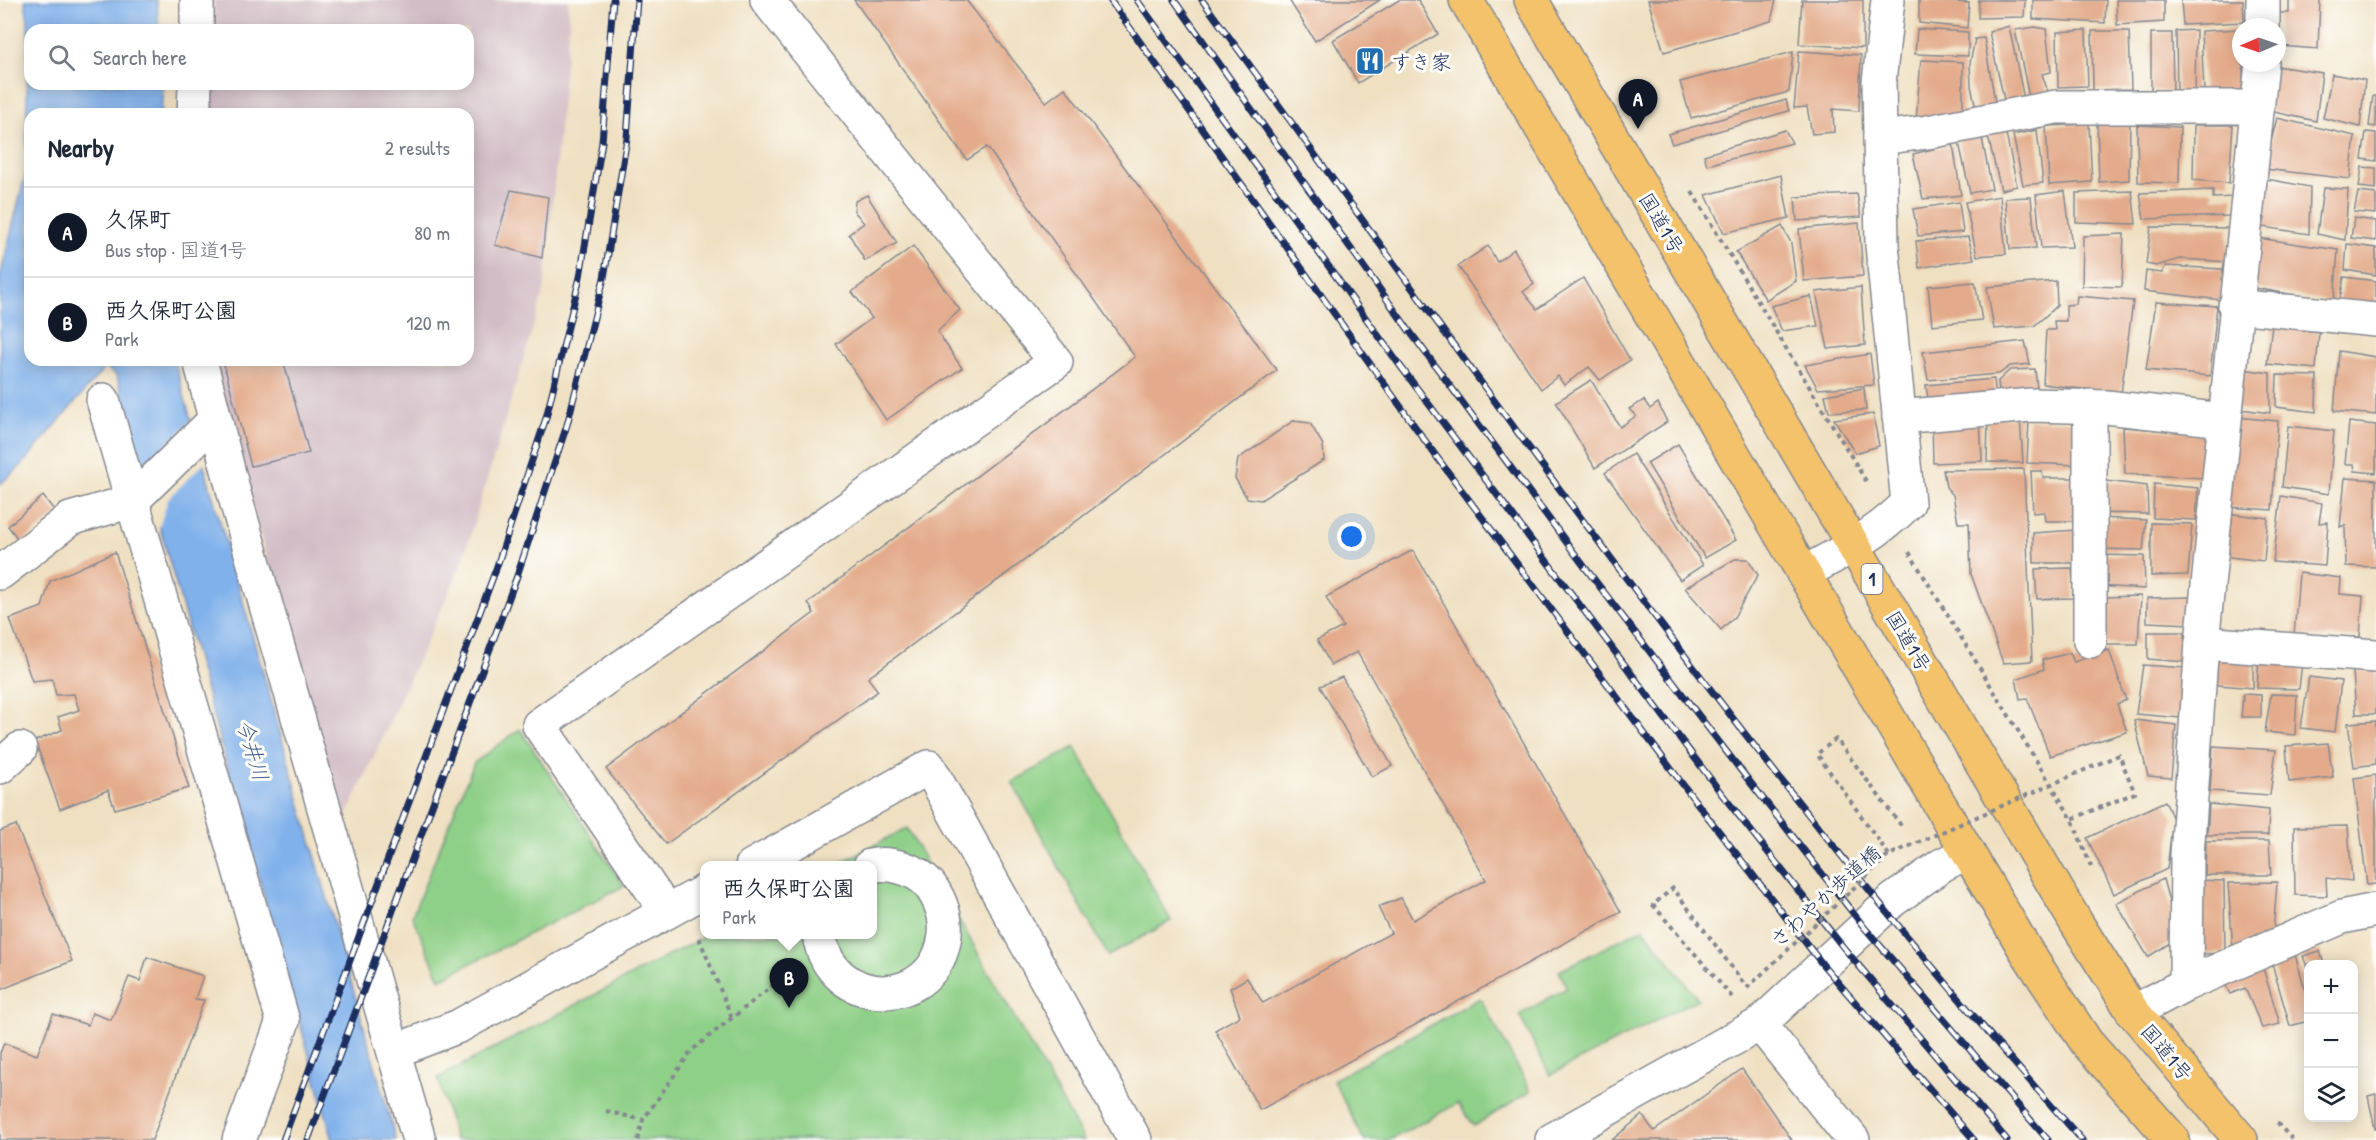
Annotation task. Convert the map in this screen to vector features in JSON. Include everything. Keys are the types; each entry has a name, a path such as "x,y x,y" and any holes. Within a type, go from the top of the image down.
{"highway":[{"path":"1466,0 2026,951 2086,1043 2173,1140"},
{"name":"国道1号","path":"1531,0 2077,924 2133,1012 2241,1140"}],"street":[{"path":"196,0 197,24"},
{"path":"394,1051 459,1026 685,902 539,725 1056,362 767,0"},
{"path":"1803,573 1852,546 1890,521 1908,503 1882,245 1879,82 1888,0"},
{"path":"2263,0 2263,18"},
{"path":"2186,984 2187,855 2202,644 2261,72"},
{"path":"194,108 195,90"},
{"path":"1880,138 1928,132 2056,107 2256,106"},
{"path":"2235,306 2376,320"},
{"path":"202,366 235,497 419,1140"},
{"path":"103,400 283,1021 238,1140"},
{"path":"1899,417 2031,405 2090,406 2224,420"},
{"path":"2090,406 2091,640"},
{"path":"0,573 70,519 132,501 215,420"},
{"path":"2202,644 2376,656"},
{"path":"761,861 929,767 1135,1140"},
{"path":"1552,1140 1760,1024 1893,900 1942,865 1968,852"},
{"path":"820,941 831,967 847,983 868,992 897,991 918,982 934,967 944,947 946,925 940,900 927,882 908,869 886,864 877,865"},
{"path":"2133,1012 2186,984 2342,917 2376,910"},
{"path":"1760,1024 1853,1140"}],"path":[{"path":"1686,182 2072,819 2093,871"},
{"path":"1889,855 1817,754 1836,739 1900,824"},
{"name":"さわやか歩道橋","path":"1721,986 1653,905 1673,888 1747,987 1889,855 2119,755 2135,793 2072,819"},
{"path":"685,902 732,1018"},
{"path":"638,1140 643,1120 692,1050 820,941"},
{"path":"606,1111 643,1120"},
{"path":"2272,1118 2293,1140"}],"shaded area":[{"path":"214,0 568,0 569,24 544,291 461,566 341,828 214,366 474,366 474,108 208,108 209,90 474,90 474,24 213,24"}],"green space":[{"path":"520,729 624,886 440,979 412,916 474,763"},
{"path":"1075,747 1171,921 1108,956 1012,782"},
{"path":"907,828 1084,1140 455,1140 438,1078 700,939 877,939 877,861 844,861"},
{"path":"1643,928 1698,999 1550,1075 1519,1015 1567,988 1559,971"},
{"path":"1480,998 1531,1091 1474,1126 1458,1103 1390,1140 1364,1140 1333,1080"}],"water":[{"path":"25,0 157,0 159,24 28,24"},
{"path":"27,90 163,90 161,108 27,108"},
{"name":"今井川","path":"24,180 24,366 176,366 396,1140 333,1140 117,376 105,367 20,467 0,484 0,277"}],"pier":[{"path":"194,418 206,461 168,499 158,531 141,470"}],"building":[{"path":"854,0 966,0 1046,102 1065,88 1277,370 868,678 878,691 666,844 606,769 814,613 808,603 1135,357 987,147 967,160"},
{"path":"1289,0 1380,0 1315,41"},
{"name":"すき家","path":"1399,0 1418,0 1438,34 1358,83 1333,40"},
{"path":"1648,0 1776,0 1771,21 1664,52"},
{"path":"1802,0 1863,0 1863,48 1799,44"},
{"path":"1919,0 1969,3 1967,28 1919,23"},
{"path":"1979,0 2025,0 2024,17 1978,18"},
{"path":"2033,0 2106,0 2105,23 2033,19"},
{"path":"2116,0 2164,0 2164,22 2117,25"},
{"path":"2181,0 2243,0 2244,18 2232,18 2232,23 2183,25"},
{"path":"2289,0 2320,0 2318,49 2286,47 2286,18 2278,18 2278,13 2289,13"},
{"path":"2009,26 2024,99 2005,104 1989,32"},
{"path":"2035,27 2046,29 2051,72 2042,74 2048,92 2029,97 2015,30"},
{"path":"1917,29 1968,32 1968,56 1915,54"},
{"path":"2232,29 2232,72 2243,72 2244,91 2204,91 2201,31"},
{"path":"2086,30 2088,86 2058,87 2057,32"},
{"path":"2196,30 2195,94 2177,91 2176,31"},
{"path":"2092,31 2129,31 2131,89 2093,90"},
{"path":"2151,33 2172,33 2173,92 2151,91"},
{"path":"1984,38 1996,107 1977,113 1971,86 1970,63 1975,39"},
{"path":"1799,51 1861,55 1859,111 1833,109 1834,132 1812,134 1807,107 1794,108"},
{"path":"1793,52 1789,92 1691,118 1680,82"},
{"path":"1921,60 1963,62 1963,117 1916,119"},
{"path":"2286,68 2322,73 2316,121 2269,111 2275,72 2286,72"},
{"path":"2332,74 2365,80 2360,127 2323,118"},
{"path":"2373,96 2376,96 2376,127 2369,126"},
{"path":"1786,100 1789,111 1672,144 1668,134"},
{"path":"2277,118 2355,136 2350,179 2264,169"},
{"path":"2097,121 2130,121 2129,180 2099,182"},
{"path":"2089,124 2092,182 2049,185 2046,126"},
{"path":"2137,125 2180,127 2179,183 2138,182"},
{"path":"2194,125 2233,125 2229,183 2193,180"},
{"path":"2005,129 2017,186 2001,190 1987,133"},
{"path":"1785,130 1792,143 1707,165 1704,155"},
{"path":"2037,130 2043,183 2023,185 2013,135"},
{"path":"2366,132 2376,133 2376,161 2362,159"},
{"path":"1981,133 1992,189 1970,193 1958,138"},
{"path":"1953,144 1961,195 1923,199 1913,154"},
{"path":"2362,167 2376,168 2376,189 2359,187"},
{"path":"1781,175 1789,218 1724,233 1706,195"},
{"path":"2261,178 2310,187 2309,234 2263,227 2265,218 2255,207"},
{"path":"2323,188 2348,189 2345,240 2317,234"},
{"path":"511,190 548,197 542,258 495,245"},
{"path":"2213,190 2213,198 2234,197 2230,216 2144,219 2140,193"},
{"path":"2065,191 2072,247 2041,248 2036,195"},
{"path":"2132,191 2136,224 2076,222 2076,193"},
{"path":"2358,192 2376,194 2376,214 2354,212"},
{"path":"1857,194 1861,217 1797,221 1795,197"},
{"path":"867,195 897,243 865,261 849,234 864,223 854,211 855,201"},
{"path":"2000,196 2006,254 1977,256 1965,202"},
{"path":"2031,197 2036,248 2010,249 2005,198"},
{"path":"1959,202 1963,232 1918,236 1913,209"},
{"path":"2354,218 2376,221 2376,241 2351,238"},
{"path":"1859,223 1863,276 1804,281 1799,229"},
{"path":"1782,226 1791,243 1796,281 1766,300 1736,252"},
{"path":"2151,227 2228,228 2228,262 2180,259 2156,266 2146,264"},
{"path":"2124,234 2122,287 2082,286 2083,236"},
{"path":"1968,237 1974,259 1919,268 1916,241"},
{"path":"2258,238 2338,250 2334,302 2255,288"},
{"path":"2347,244 2376,248 2376,275 2345,270"},
{"path":"913,246 960,310 937,331 962,368 886,420 836,344 872,318 852,292"},
{"path":"1488,246 1497,262 1514,249 1534,284 1523,292 1537,309 1583,278 1630,360 1600,380 1589,367 1564,385 1558,376 1541,389 1458,266"},
{"path":"2165,266 2223,269 2221,300 2144,291 2146,271 2162,273"},
{"path":"2344,277 2376,281 2376,310 2339,304"},
{"path":"2056,281 2057,306 2034,326 1994,329 1987,287"},
{"path":"1975,282 1982,320 1932,325 1928,286"},
{"path":"1861,287 1865,345 1828,349 1816,292"},
{"path":"1811,296 1818,326 1782,331 1771,306"},
{"path":"2077,296 2133,301 2121,394 2043,384 2046,330 2055,330 2054,321 2066,321 2066,305 2076,304"},
{"path":"2156,302 2217,306 2210,376 2146,370"},
{"path":"2272,326 2319,332 2316,369 2267,364"},
{"path":"2025,341 2030,364 2010,366 1999,374 1928,380 1923,352"},
{"path":"2339,351 2376,357 2376,415 2334,411"},
{"path":"1870,354 1874,385 1818,389 1805,365"},
{"path":"224,366 285,366 309,453 251,466"},
{"path":"2236,368 2270,373 2270,413 2233,408"},
{"path":"2035,369 2038,399 2000,401 1998,381 2010,370"},
{"path":"2277,375 2317,376 2316,412 2276,407"},
{"path":"1994,379 1996,400 1929,407 1926,385"},
{"path":"1591,380 1620,427 1636,416 1629,409 1644,400 1650,409 1658,403 1667,422 1595,468 1556,402"},
{"path":"1864,388 1866,410 1829,412 1825,395"},
{"path":"1873,414 1879,446 1855,453 1834,419"},
{"path":"1980,417 1982,461 1933,463 1932,419"},
{"path":"2020,417 2023,463 1987,462 1988,419"},
{"path":"2235,417 2278,421 2272,510 2226,507"},
{"path":"2029,420 2081,421 2077,465 2027,463"},
{"path":"1293,421 1310,423 1323,445 1324,460 1261,500 1247,498 1235,478 1238,459"},
{"path":"2349,422 2376,425 2376,473 2355,471 2354,464 2345,464"},
{"path":"2288,426 2334,431 2329,494 2282,487"},
{"path":"2123,427 2209,434 2205,478 2125,474"},
{"path":"1678,444 1736,540 1705,558 1647,463"},
{"path":"1633,454 1703,565 1680,580 1605,473"},
{"path":"2024,469 2032,661 2003,663 1971,574 1969,523 1958,523 1953,495 1946,487 1943,470"},
{"path":"2031,471 2042,471 2043,478 2076,478 2081,521 2045,521 2044,512 2033,513"},
{"path":"2345,478 2376,480 2376,567 2346,566 2345,525 2340,527"},
{"path":"2098,480 2147,486 2148,514 2097,513"},
{"path":"2154,484 2198,488 2196,520 2153,518"},
{"path":"43,496 57,514 21,543 8,526"},
{"path":"2281,496 2322,503 2319,523 2328,522 2325,566 2273,562"},
{"path":"2225,513 2268,518 2264,561 2220,556"},
{"path":"2095,518 2146,520 2143,550 2097,549"},
{"path":"2151,523 2192,524 2188,575 2151,576"},
{"path":"2076,530 2078,563 2034,563 2033,533"},
{"path":"1413,550 1621,912 1260,1110 1215,1030 1240,1016 1230,988 1247,978 1263,1003 1391,933 1378,907 1401,898 1413,920 1486,880 1357,652 1331,665 1317,640 1343,627 1326,597"},
{"path":"115,552 189,788 115,809 108,790 60,809 35,741 62,730 58,717 79,710 74,694 56,695 52,679 32,681 10,619 42,607 50,581"},
{"path":"2099,555 2144,556 2145,589 2098,586"},
{"path":"1735,559 1748,559 1758,575 1734,617 1721,630 1685,588"},
{"path":"2072,568 2074,598 2037,599 2035,569"},
{"path":"2299,573 2341,578 2340,594 2363,596 2360,637 2294,636"},
{"path":"2141,596 2138,644 2099,644 2101,597"},
{"path":"2192,597 2190,624 2147,622 2147,598"},
{"path":"2148,632 2184,632 2186,662 2148,659"},
{"path":"2109,650 2126,700 2117,704 2127,732 2050,756 2027,698 2020,699 2016,679 2044,669 2042,660 2070,653 2074,662"},
{"path":"2212,654 2253,658 2253,688 2208,684"},
{"path":"2259,657 2302,662 2299,689 2257,688"},
{"path":"2143,665 2186,668 2181,718 2136,714"},
{"path":"2353,671 2376,671 2376,714 2356,714"},
{"path":"1342,677 1392,766 1372,777 1320,686"},
{"path":"2309,677 2341,681 2335,732 2301,728"},
{"path":"2243,694 2261,695 2261,717 2241,717"},
{"path":"2271,694 2297,695 2295,735 2265,732"},
{"path":"2134,720 2176,725 2171,778 2148,776"},
{"path":"2376,721 2376,764 2354,767 2348,723"},
{"path":"2328,743 2333,777 2289,782 2286,746"},
{"path":"2213,746 2276,750 2270,795 2210,791"},
{"path":"2376,775 2376,884 2367,885 2354,778"},
{"path":"2165,801 2173,819 2167,869 2114,894 2087,838"},
{"path":"2209,804 2269,810 2268,835 2207,835"},
{"path":"16,825 72,961 0,990 0,831"},
{"path":"2348,826 2352,881 2326,878 2327,896 2295,895 2294,827"},
{"path":"2206,841 2269,841 2271,875 2205,875"},
{"path":"2163,879 2171,909 2170,943 2148,957 2116,903"},
{"path":"2197,880 2224,881 2225,953 2197,954"},
{"path":"2277,882 2273,933 2233,950 2228,883"},
{"path":"2294,951 2304,986 2304,1022 2290,1026 2271,960"},
{"path":"2320,951 2323,960 2304,960 2303,956"},
{"path":"147,957 203,976 195,999 204,1000 152,1140 0,1140 0,1053 4,1043 37,1055 53,1014 88,1025 92,1013 111,1020 129,977 140,981"},
{"path":"2263,968 2280,1024 2262,1028 2245,988 2230,994 2224,982"},
{"path":"1742,1069 1792,1140 1612,1140 1642,1115 1654,1131"},
{"path":"2376,1094 2376,1129 2375,1129 2368,1096"}],"railway":[{"path":"283,1140 496,569 546,418 580,277 602,142 613,0"},
{"path":"308,1140 517,576 567,425 604,278 627,138 637,0"},
{"path":"1110,0 1436,456 1693,798 1823,965 1974,1140"},
{"path":"1137,0 1401,367 1721,793 1843,947 2007,1140"},
{"path":"1174,0 1408,329 1587,570 1864,927 2048,1140"},
{"path":"1202,0 1628,581 1737,724 1964,1004 2082,1140"}],"place":[{"name":"すき家","path":"1370,61"},
{"name":"久保町","path":"1638,129"},
{"name":"西久保町公園","path":"789,1008"}]}
